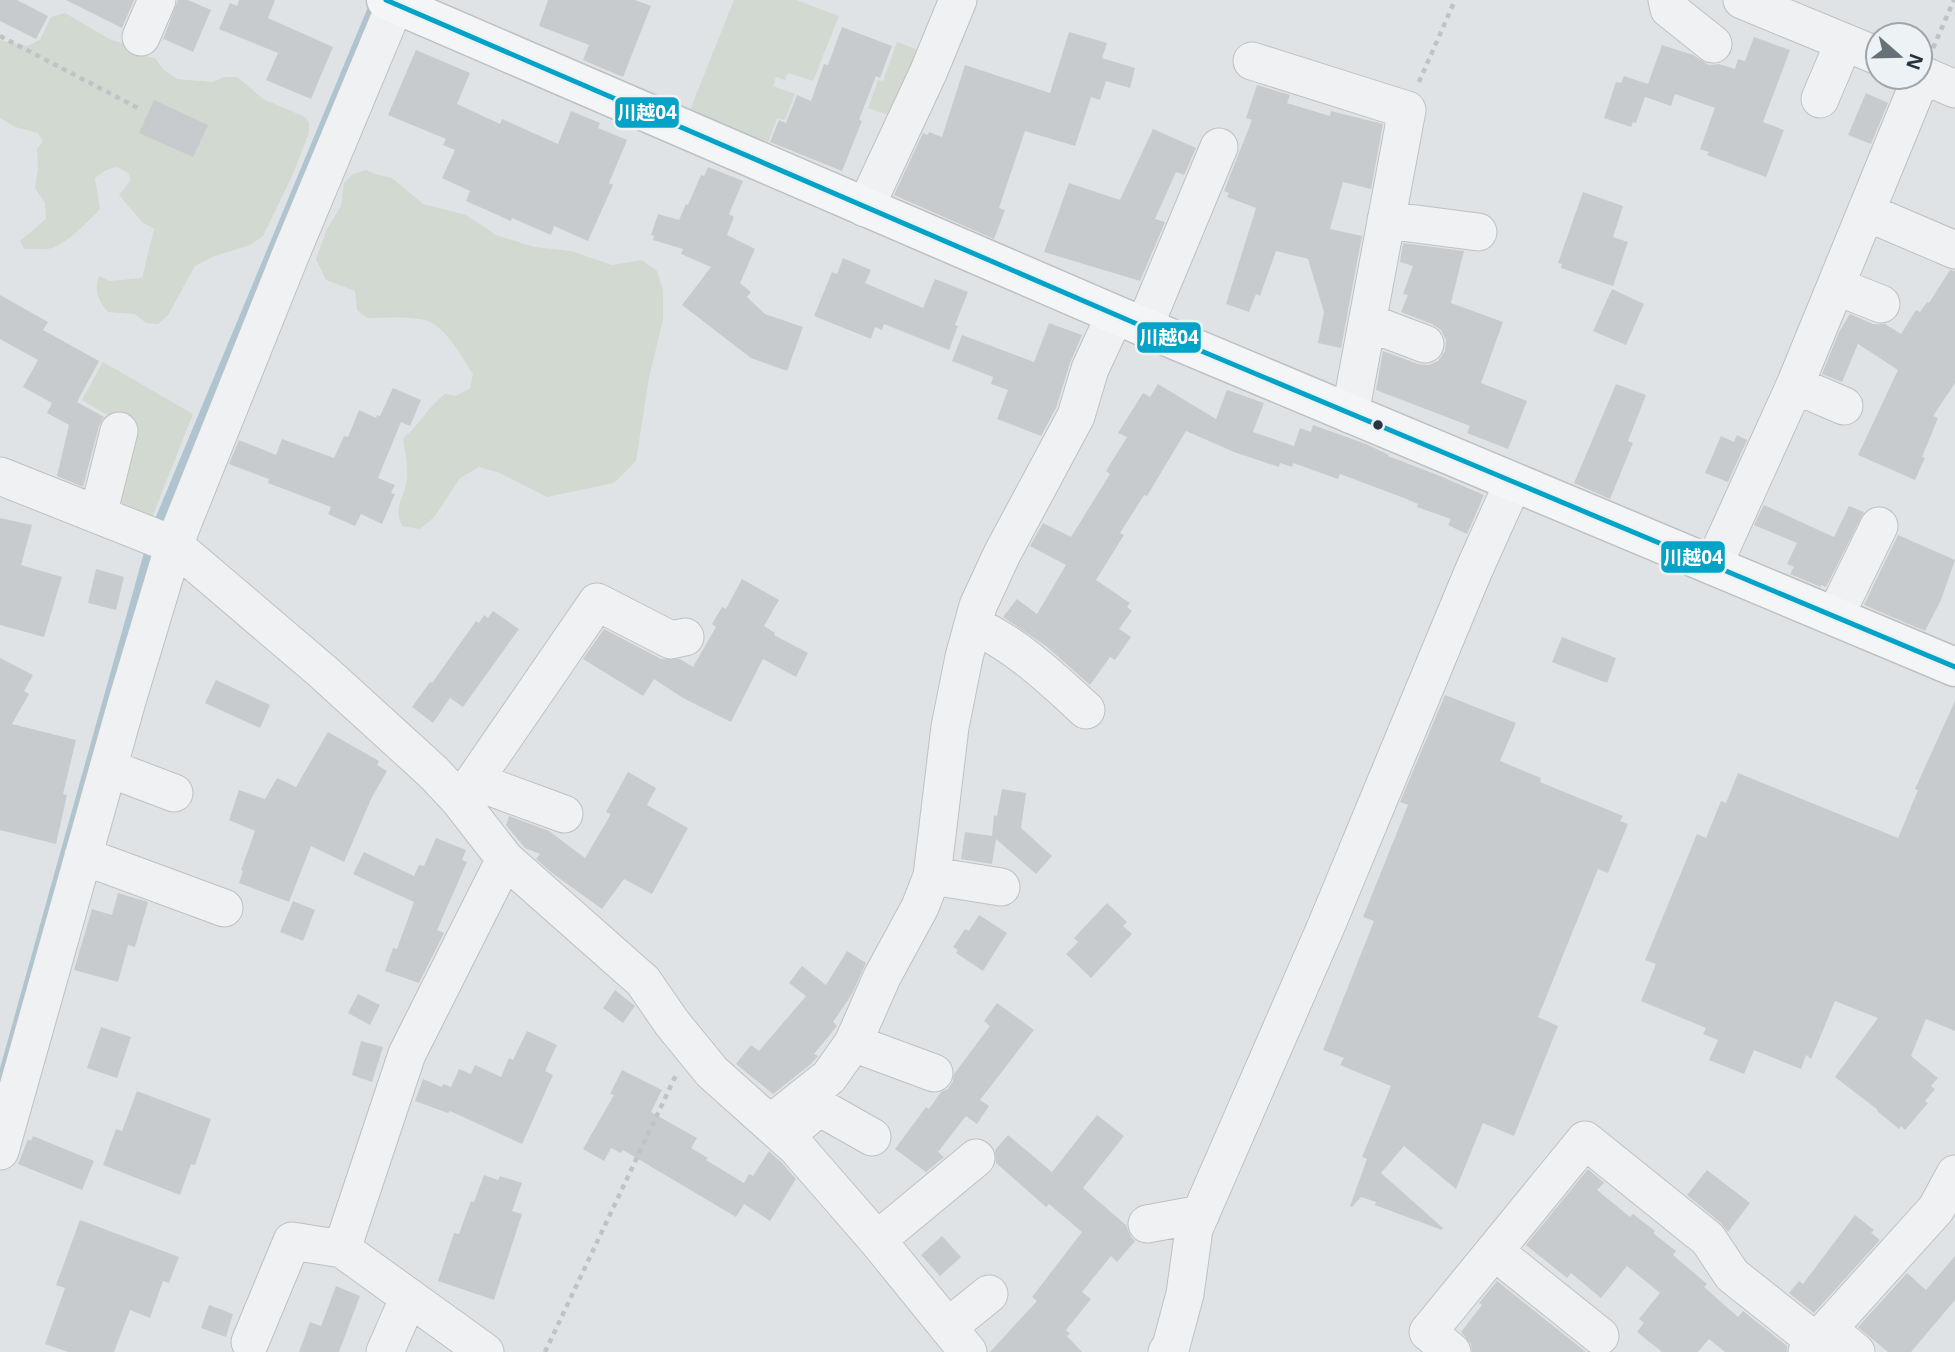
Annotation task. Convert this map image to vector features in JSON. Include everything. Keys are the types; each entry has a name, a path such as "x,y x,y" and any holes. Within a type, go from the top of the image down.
{"main road":[{"path":"393,1 864,208 1955,667"}],"street":[{"path":"141,37 157,0"},
{"path":"864,208 928,73 958,0"},
{"path":"1667,0 1669,9 1713,44"},
{"path":"1742,0 1864,51"},
{"path":"0,1152 6,1103 83,856 174,545 393,1"},
{"path":"1820,99 1844,42"},
{"path":"1252,61 1407,110 1350,414"},
{"path":"1934,80 1955,89"},
{"path":"1713,566 1795,385 1914,91"},
{"path":"778,1130 830,1077 853,1043 882,977 920,907 932,876 950,727 964,657 978,606 1002,554 1076,416 1090,369 1130,321 1219,147"},
{"path":"1866,212 1955,250"},
{"path":"1386,220 1479,232"},
{"path":"1836,286 1881,304"},
{"path":"1367,322 1425,344"},
{"path":"1795,385 1844,406"},
{"path":"98,515 119,431"},
{"path":"0,476 174,545 322,671 434,773 467,791 564,814"},
{"path":"1167,1352 1185,1294 1194,1229 1513,483"},
{"path":"1835,616 1879,526"},
{"path":"467,791 597,602 608,605 671,640 685,637"},
{"path":"973,625 993,634 1024,655 1086,710"},
{"path":"108,768 174,793"},
{"path":"467,791 505,859 643,981 712,1072 778,1130 877,1240 962,1345 989,1294"},
{"path":"83,856 224,908"},
{"path":"342,1249 407,1054 505,859"},
{"path":"932,876 1001,887"},
{"path":"853,1043 934,1073"},
{"path":"778,1130 819,1107 872,1137"},
{"path":"1452,1352 1428,1332 1585,1140 1708,1239 1732,1275 1817,1341 1856,1352"},
{"path":"877,1240 976,1158"},
{"path":"1817,1341 1936,1209 1955,1174"},
{"path":"1147,1224 1201,1214"},
{"path":"250,1342 292,1241 342,1249 485,1352"},
{"path":"1494,1251 1602,1347"},
{"path":"386,1352 409,1297"}],"path":[{"path":"1407,110 1455,0"},
{"path":"1934,45 1954,0"},
{"path":"0,36 138,108"},
{"path":"545,1352 690,1046"}],"shaded area":[{"path":"734,0 796,0 839,16 813,81 788,73 785,80 776,77 773,86 795,94 785,120 777,118 767,145 688,115"},
{"path":"65,13 111,40 125,44 140,55 155,58 164,70 177,79 213,82 224,77 237,77 263,99 303,116 309,122 309,133 292,176 263,236 250,245 212,257 195,266 168,315 158,324 146,323 135,314 108,312 98,296 99,276 110,281 142,278 154,229 142,222 119,195 131,180 128,173 116,167 95,178 100,209 64,241 52,248 24,249 20,241 46,219 45,203 35,188 37,149 43,141 38,133 15,127 0,118 0,40 27,46 40,40 51,17"},
{"path":"897,42 921,51 897,118 868,108 878,80 883,81"},
{"path":"366,170 392,178 423,204 466,215 496,235 534,247 571,251 612,265 642,260 657,271 663,290 663,320 649,378 636,461 614,483 547,497 500,473 479,467 460,478 435,516 420,529 402,526 398,512 407,473 403,439 445,394 456,396 470,388 473,374 450,339 432,323 410,318 367,318 357,310 355,291 326,280 316,259 327,229 341,206 344,183 353,174"},
{"path":"103,362 193,414 151,520 112,505 126,426 82,400"}],"building":[{"path":"0,0 17,0 48,16 36,39 0,21"},
{"path":"66,0 134,0 122,28"},
{"path":"178,0 188,0 211,10 193,52 164,39 162,42"},
{"path":"239,0 275,0 268,18 333,47 311,99 266,80 278,53 219,29 230,3 237,6"},
{"path":"548,0 635,0 651,6 623,77 583,60 589,45 539,26"},
{"path":"842,27 892,46 880,78 876,76 842,171 770,142 779,120 786,123 797,95 811,101 824,64 828,65"},
{"path":"1069,32 1107,43 1102,58 1135,68 1130,88 1106,81 1100,100 1091,97 1075,146 1025,131 999,208 1005,210 994,239 894,195 923,133 928,135 929,132 942,137 965,65 1050,93"},
{"path":"1754,37 1790,50 1763,122 1784,130 1766,177 1707,155 1709,152 1700,149 1715,108 1675,94 1671,106 1645,97 1636,123 1633,122 1631,127 1604,118 1616,82 1621,83 1624,76 1648,84 1662,45 1693,55 1709,65 1719,64 1735,69 1738,59 1745,61"},
{"path":"416,50 470,73 457,104 500,124 502,119 558,144 571,111 600,123 598,128 627,140 609,183 613,185 588,241 554,226 551,235 512,218 511,221 466,201 470,191 442,178 455,150 443,145 446,139 388,115"},
{"path":"1257,85 1290,95 1287,103 1330,116 1331,111 1383,124 1371,189 1343,182 1330,229 1362,236 1341,348 1318,343 1324,312 1308,259 1276,251 1260,296 1256,294 1249,312 1226,304 1256,208 1227,197 1229,193 1224,191 1252,120 1246,118"},
{"path":"1866,93 1888,103 1871,144 1848,135"},
{"path":"154,100 208,125 193,157 139,133"},
{"path":"1153,129 1196,148 1184,175 1176,172 1155,219 1165,222 1140,281 1044,252 1069,183 1120,200"},
{"path":"708,167 743,181 729,214 734,217 727,235 755,249 740,283 751,292 747,297 765,314 803,327 787,371 751,358 682,305 711,267 681,254 683,249 653,240 654,236 651,235 658,214 679,220 701,175 704,176"},
{"path":"1583,192 1623,206 1613,237 1628,242 1613,286 1561,268 1562,264 1558,263"},
{"path":"1403,243 1464,251 1451,303 1503,322 1481,383 1527,401 1508,449 1467,433 1470,426 1376,390 1383,351 1428,365 1438,361 1445,351 1446,340 1441,330 1401,312 1408,295 1403,294 1413,266 1400,262"},
{"path":"843,258 871,270 865,283 923,308 935,279 968,292 949,350 884,324 882,330 875,327 871,339 814,316 832,272 837,274"},
{"path":"1950,270 1955,271 1955,383 1933,416 1938,418 1915,480 1858,455 1898,370 1858,344 1842,382 1822,374 1839,332 1850,314 1873,324 1885,324 1901,334 1916,310 1920,312 1927,302 1929,303"},
{"path":"1612,289 1644,304 1626,345 1593,331"},
{"path":"0,295 48,322 43,330 99,361 77,402 104,417 99,426 83,487 57,476 69,425 47,413 52,403 23,387 38,360 0,339"},
{"path":"1049,323 1082,335 1056,408 1041,436 997,419 1008,390 991,384 993,377 952,361 962,335 1034,362"},
{"path":"1158,384 1216,419 1227,390 1264,403 1253,432 1294,446 1300,428 1311,432 1313,425 1366,444 1388,456 1484,495 1467,534 1448,525 1451,519 1340,474 1338,479 1293,463 1292,467 1280,463 1279,467 1234,452 1186,431 1147,496 1144,495 1120,533 1124,535 1096,580 1130,603 1127,607 1132,611 1119,629 1131,637 1115,660 1110,657 1090,685 1046,646 1003,617 1017,599 1037,614 1066,565 1030,546 1043,523 1071,537 1110,474 1106,471 1127,437 1118,433 1143,393 1150,397"},
{"path":"1616,384 1646,395 1628,441 1633,443 1610,499 1574,483"},
{"path":"393,388 421,400 410,426 401,422 378,478 395,485 391,493 395,494 382,524 361,514 355,526 328,514 331,507 268,483 269,479 229,464 239,440 276,455 282,439 334,458 344,436 348,437 359,410 376,418 377,415 380,416"},
{"path":"1737,435 1747,440 1728,482 1705,473 1721,436 1734,442"},
{"path":"1764,505 1834,537 1849,506 1864,512 1826,587 1790,574 1794,567 1787,564 1797,543 1754,525"},
{"path":"0,518 32,525 21,565 62,577 44,637 0,625"},
{"path":"1898,535 1955,560 1941,600 1925,631 1864,605"},
{"path":"96,569 124,577 116,610 88,603"},
{"path":"742,579 779,600 764,626 775,633 774,635 808,653 796,677 763,659 731,722 683,698 654,679 643,696 583,659 604,629 661,659 680,659 693,667 716,627 712,624 722,607 726,609"},
{"path":"493,611 519,629 463,707 450,698 433,723 412,707 476,621 479,623 484,615 488,618"},
{"path":"1562,637 1616,658 1607,683 1552,662"},
{"path":"0,658 33,675 24,691 29,694 12,724 76,740 63,794 67,795 56,844 0,830"},
{"path":"216,680 270,705 260,728 205,703"},
{"path":"1445,695 1516,723 1500,761 1541,778 1540,782 1623,816 1620,821 1628,824 1608,873 1598,869 1538,1017 1558,1026 1514,1136 1483,1123 1456,1189 1404,1146 1381,1173 1443,1228 1442,1230 1375,1205 1376,1202 1361,1197 1350,1206 1367,1159 1362,1157 1391,1086 1340,1065 1344,1058 1323,1050 1374,921 1363,917 1408,805 1400,802"},
{"path":"1955,701 1955,1031 1926,1019 1911,1056 1938,1078 1931,1086 1935,1089 1925,1101 1928,1103 1905,1130 1901,1126 1899,1129 1835,1077 1878,1018 1835,1001 1811,1059 1806,1055 1801,1069 1754,1050 1744,1074 1709,1060 1718,1040 1703,1034 1706,1028 1641,1001 1656,964 1645,960 1697,834 1706,838 1721,801 1726,803 1738,773 1898,838 1918,790 1915,789"},
{"path":"328,732 379,761 377,765 387,771 372,797 344,862 311,846 289,902 239,883 255,831 229,820 239,790 265,799 277,778 296,787"},
{"path":"628,772 656,788 647,805 688,828 652,894 624,879 602,909 536,859 540,854 525,848 506,825 509,816 549,831 585,858 611,814 606,812"},
{"path":"1002,789 1026,793 1021,828 1052,856 1036,874 996,839 992,864 961,859 965,832 992,836 994,815 997,816"},
{"path":"436,838 466,850 462,860 467,862 437,930 444,933 419,983 385,971 393,948 397,949 414,902 353,874 364,852 414,876 419,865 424,866"},
{"path":"118,893 148,902 135,947 128,945 118,982 74,970 92,909 112,915"},
{"path":"293,901 315,910 303,941 280,932"},
{"path":"1107,903 1127,922 1123,926 1132,934 1091,978 1066,954 1078,942 1074,938"},
{"path":"979,915 1007,933 983,971 956,953 958,950 953,947 965,929 969,931"},
{"path":"847,951 866,963 852,994 833,1022 837,1026 814,1054 818,1056 811,1064 773,1094 736,1064 751,1045 759,1051 806,996 789,983 802,966 826,985"},
{"path":"615,990 635,1006 623,1023 603,1008"},
{"path":"358,994 380,1005 370,1025 348,1013"},
{"path":"997,1003 1034,1030 980,1100 989,1106 977,1124 966,1116 938,1152 944,1157 926,1172 895,1149 926,1107 929,1109 941,1092 948,1089 954,1074 990,1026 984,1021"},
{"path":"101,1027 131,1037 117,1078 87,1068"},
{"path":"527,1031 557,1045 545,1071 553,1075 522,1144 450,1111 448,1113 415,1101 423,1079 442,1087 443,1084 451,1087 459,1069 471,1074 475,1065 501,1077 509,1058 513,1060"},
{"path":"361,1041 383,1047 372,1082 352,1075"},
{"path":"622,1070 662,1090 651,1112 697,1138 691,1148 744,1183 749,1174 753,1176 769,1151 782,1163 796,1179 770,1221 744,1204 736,1217 623,1150 621,1153 611,1148 604,1161 583,1149 614,1095 610,1094"},
{"path":"137,1091 211,1119 195,1165 191,1164 180,1195 103,1165 116,1129 122,1131"},
{"path":"1097,1115 1124,1136 1083,1188 1126,1225 1135,1241 1117,1262 1111,1256 1082,1292 1091,1299 1066,1330 1070,1334 1067,1336 1082,1352 990,1352 1037,1301 1032,1297 1082,1232 1049,1204 1046,1207 996,1163 995,1150 1008,1135 1052,1172"},
{"path":"33,1136 94,1161 82,1190 18,1164 28,1139 31,1141"},
{"path":"1588,1169 1604,1183 1597,1190 1630,1217 1633,1214 1655,1231 1653,1233 1676,1251 1673,1255 1707,1284 1704,1287 1738,1317 1743,1311 1787,1346 1787,1352 1725,1352 1709,1339 1698,1352 1662,1352 1637,1332 1644,1323 1639,1319 1660,1293 1627,1266 1601,1298 1571,1273 1567,1278 1526,1245"},
{"path":"1707,1170 1750,1203 1728,1232 1687,1195"},
{"path":"484,1175 498,1180 500,1176 522,1183 512,1211 522,1214 494,1300 438,1281 454,1233 459,1234"},
{"path":"1855,1215 1874,1230 1871,1233 1880,1240 1814,1313 1789,1293 1799,1281 1803,1284"},
{"path":"80,1220 179,1257 169,1283 163,1281 150,1318 130,1310 114,1352 68,1352 45,1344 65,1288 56,1285"},
{"path":"942,1236 961,1257 940,1276 921,1255"},
{"path":"1955,1256 1955,1300 1911,1352 1888,1352 1858,1327 1907,1273 1926,1290"},
{"path":"1497,1281 1586,1352 1472,1352 1471,1344 1461,1332"},
{"path":"336,1286 360,1296 339,1352 299,1352 310,1322 321,1326"},
{"path":"209,1305 233,1314 226,1337 201,1328"}],"waterway":[{"path":"156,527 374,3"},
{"path":"0,1083 150,546"}],"transit line":[{"name":"川越04","path":"386,0 1144,327 1955,667"}]}
